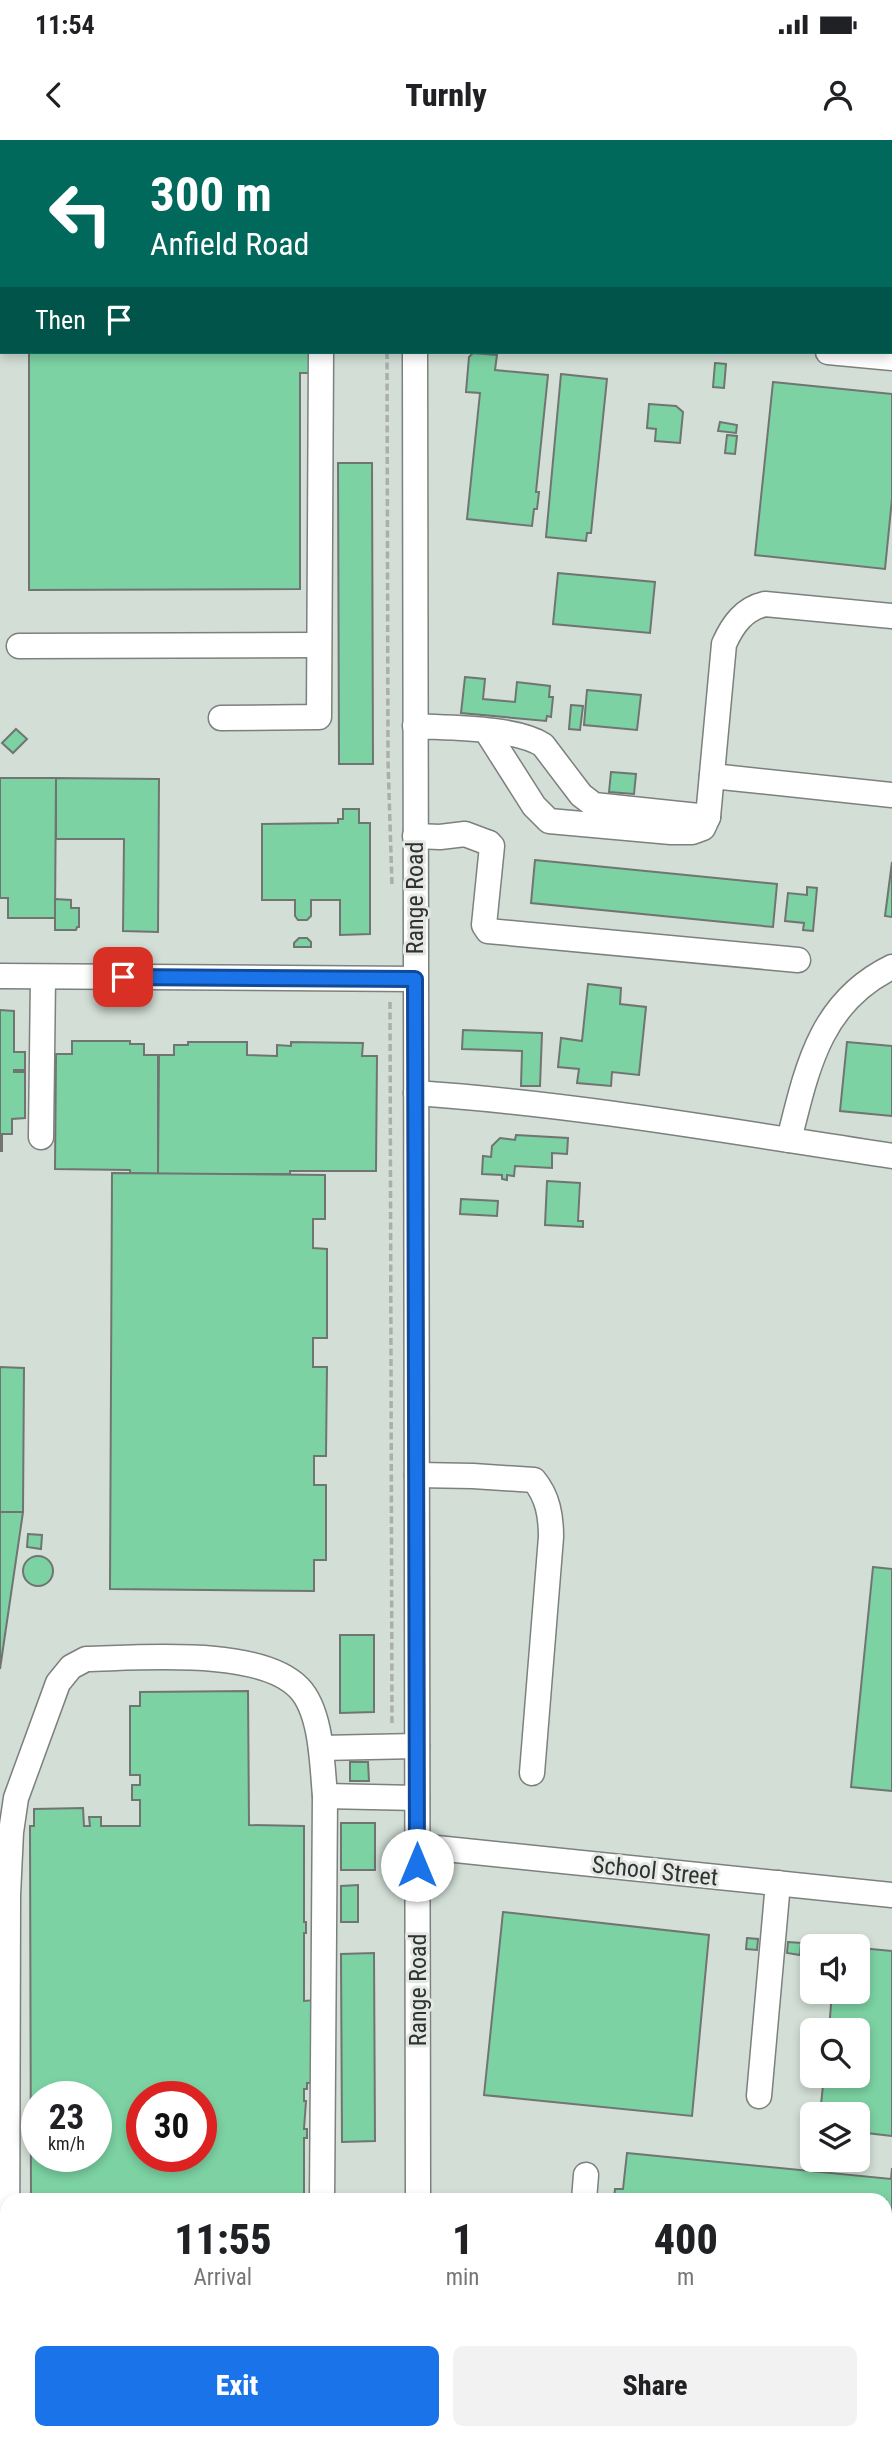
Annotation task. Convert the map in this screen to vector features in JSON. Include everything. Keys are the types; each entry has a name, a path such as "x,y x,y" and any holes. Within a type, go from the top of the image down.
{"street":[{"path":"221,718 319,717 321,354"},
{"name":"Range Road","path":"415,354 418,2193"},
{"path":"849,354 892,358"},
{"path":"487,732 534,806 549,821 692,832 703,828 708,817 724,644 731,628 751,607 765,604 892,616"},
{"path":"19,646 318,645"},
{"path":"415,726 487,732 527,738 543,745 581,795 594,805 708,817"},
{"path":"712,776 892,795"},
{"path":"415,836 440,837 465,846 489,843 492,846 484,925 488,931 798,960"},
{"path":"789,1140 805,1073 820,1039 843,1001 870,978 892,967"},
{"path":"0,976 415,979"},
{"path":"41,1136 43,977"},
{"path":"416,1093 672,1121 892,1156"},
{"path":"417,1475 534,1480 543,1491 551,1520 551,1537 532,1773"},
{"path":"7,2193 8,1895 11,1832 16,1798 58,1683 71,1667 86,1659 209,1657 254,1665 299,1687 310,1705 321,1748 325,1796 321,2193"},
{"path":"321,1748 417,1746"},
{"path":"325,1796 417,1798"},
{"name":"School Street","path":"417,1846 892,1895"},
{"path":"759,2095 778,1883"},
{"path":"585,2193 586,2175"}],"path":[{"path":"387,354 388,761 392,895"},
{"path":"390,1002 392,1732"}],"shaded area":[{"path":"0,354 892,354 892,2193 0,2193"}],"building":[{"path":"29,354 310,354 310,373 300,373 300,589 29,590"},
{"path":"472,354 497,355 495,370 548,375 536,492 539,492 532,526 467,519 480,393 466,392 469,357"},
{"path":"715,363 726,364 724,388 713,387"},
{"path":"561,374 607,379 591,533 587,533 586,541 546,537"},
{"path":"773,382 892,394 892,499 885,569 755,555"},
{"path":"649,404 676,406 683,412 680,443 655,441 656,429 647,428"},
{"path":"720,422 737,425 736,433 718,431"},
{"path":"727,435 737,436 735,454 725,453"},
{"path":"338,463 372,463 373,764 339,764"},
{"path":"558,573 655,582 650,633 553,624"},
{"path":"465,677 485,679 483,699 515,702 517,682 550,686 549,697 553,697 551,717 547,716 546,721 461,713"},
{"path":"587,690 641,695 637,730 584,725"},
{"path":"571,705 583,706 580,730 569,729"},
{"path":"16,729 27,739 13,753 2,743"},
{"path":"611,772 636,774 634,794 609,792"},
{"path":"0,778 56,778 55,918 8,918 8,898 0,898"},
{"path":"56,778 159,779 158,932 123,931 124,839 56,839"},
{"path":"343,809 359,809 359,823 370,823 370,934 340,935 340,900 311,900 311,916 307,920 298,920 295,916 295,900 262,900 262,824 338,823 338,819 343,819"},
{"path":"535,860 777,884 773,927 531,903"},
{"path":"892,862 892,917 885,916"},
{"path":"807,887 817,888 813,931 803,930 804,923 785,921 788,893 807,895"},
{"path":"55,899 71,900 71,908 79,908 79,927 76,930 55,930"},
{"path":"299,938 307,938 311,947 294,947"},
{"path":"588,984 621,988 620,1004 646,1007 639,1075 612,1072 611,1086 577,1083 579,1069 558,1067 561,1038 582,1041"},
{"path":"0,1010 14,1011 14,1052 25,1052 25,1070 14,1072 25,1072 25,1118 12,1119 12,1134 2,1134 2,1151 0,1151"},
{"path":"463,1030 542,1033 540,1086 521,1086 522,1051 462,1049"},
{"path":"72,1041 130,1041 130,1044 144,1044 144,1055 158,1055 158,1174 130,1173 130,1170 55,1169 56,1054 72,1054"},
{"path":"188,1042 247,1042 247,1055 277,1056 277,1045 291,1046 291,1042 363,1043 362,1056 377,1056 376,1171 158,1174 159,1055 174,1055 174,1045 188,1045"},
{"path":"847,1042 892,1046 892,1116 840,1111"},
{"path":"516,1135 568,1138 567,1154 552,1153 552,1168 515,1166 514,1176 507,1175 507,1180 502,1179 502,1175 482,1174 483,1156 491,1157 492,1146 500,1138 515,1140"},
{"path":"112,1173 325,1175 325,1219 313,1219 313,1248 327,1249 327,1338 313,1338 313,1367 327,1367 326,1456 314,1456 314,1485 326,1485 326,1560 314,1560 314,1591 110,1589"},
{"path":"547,1181 580,1183 578,1221 583,1221 583,1227 545,1225"},
{"path":"461,1199 498,1201 497,1216 460,1214"},
{"path":"0,1367 24,1368 23,1512 0,1512"},
{"path":"0,1512 23,1512 0,1669"},
{"path":"28,1534 42,1535 41,1549 27,1547"},
{"path":"38,1556 49,1560 53,1571 49,1582 38,1586 27,1582 23,1571 27,1560"},
{"path":"873,1567 892,1569 892,1791 851,1787"},
{"path":"340,1635 374,1635 374,1712 340,1713"},
{"path":"248,1691 249,1825 304,1826 304,2001 315,2000 315,2083 307,2083 307,2089 304,2089 304,2129 307,2129 307,2138 304,2138 304,2193 31,2193 31,2172 112,2172 112,2081 31,2081 30,1826 34,1826 34,1809 83,1808 84,1826 90,1826 89,1817 101,1817 101,1826 140,1826 140,1800 132,1800 132,1785 140,1785 140,1775 130,1775 130,1706 140,1706 140,1692"},
{"path":"350,1762 368,1762 369,1781 350,1781"},
{"path":"341,1823 375,1823 375,1870 341,1870"},
{"path":"358,1885 358,1922 341,1922 341,1886"},
{"path":"503,1912 709,1935 692,2116 484,2095"},
{"path":"747,1938 758,1939 757,1950 746,1949"},
{"path":"788,1942 800,1943 800,1955 787,1953"},
{"path":"870,1949 892,1951 892,2136 870,2133 870,2102 821,2102 823,2088 870,2088 870,2018 830,2018 831,2004 870,2004"},
{"path":"374,1953 375,2141 342,2142 341,1954"},
{"path":"627,2153 891,2179 892,2168 892,2193 615,2193 615,2189 623,2189"}],"route":[{"path":"123,977 415,979 417,1865"}]}
